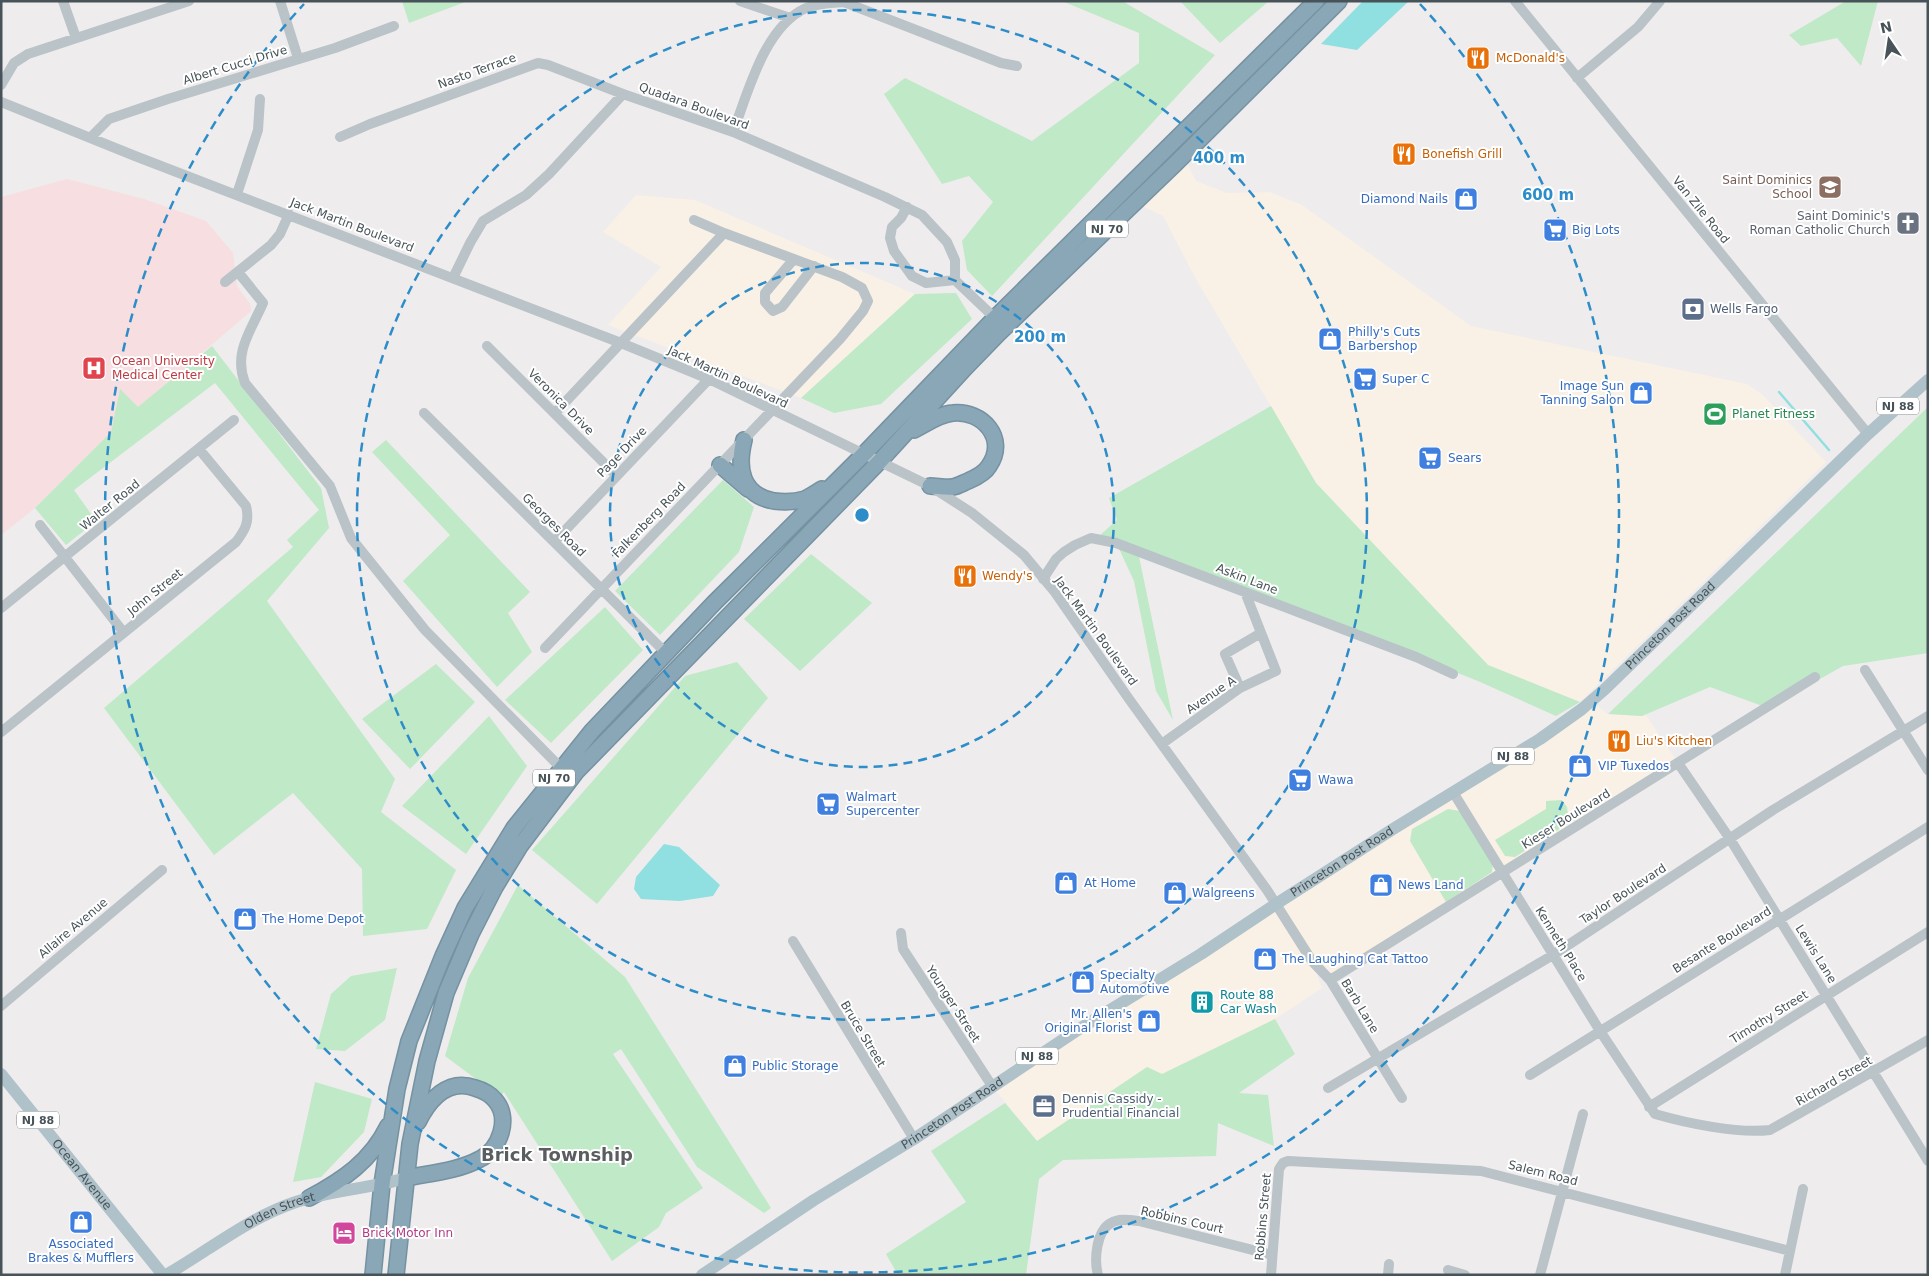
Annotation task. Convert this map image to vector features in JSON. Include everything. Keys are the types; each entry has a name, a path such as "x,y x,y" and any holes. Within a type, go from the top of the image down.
{"highway":[{"name":"NJ 70","path":"373,1275 382,1184 397,1089 409,1042 443,956 465,908 514,828 592,731 721,597 864,454 995,318 1316,1"},
{"name":"NJ 70","path":"396,1275 410,1144 427,1061 446,992 471,934 495,887 520,846 576,772 880,461 998,334 1176,164 1339,1"},
{"path":"902,437 935,419 951,413 964,413 976,418 986,423 992,431 995,444 994,455 987,469 954,487 930,486"},
{"path":"744,440 741,452 741,465 743,478 751,492"},
{"path":"720,465 751,492 765,499 783,502 804,499 837,481"},
{"path":"406,1178 463,1166 482,1159 499,1140 502,1120 498,1106 495,1100 488,1094 478,1089 470,1086 451,1088 439,1094 428,1105 419,1120 410,1144"},
{"path":"309,1198 329,1187 361,1164 376,1147 393,1116"}],"main road":[{"name":"Princeton Post Road","path":"702,1275 814,1200 914,1139 1076,1031 1202,954 1276,904 1540,739 1590,702 1868,434 1928,380"},
{"name":"Ocean Avenue","path":"1,1074 165,1275"},
{"name":"Olden Street","path":"165,1275 274,1210 309,1198 406,1178"}],"street":[{"path":"63,1 76,38"},
{"path":"1,85 14,63 28,54 189,1"},
{"path":"280,1 298,58"},
{"path":"740,1 790,18"},
{"name":"Van Zile Road","path":"1516,1 1868,434"},
{"path":"1577,78 1638,27 1660,1"},
{"path":"733,132 767,46 790,18 807,7 828,2 844,2 1001,64 1017,66"},
{"name":"Albert Cucci Drive","path":"90,138 109,119 298,58 335,48 394,26"},
{"name":"Nasto Terrace","path":"340,137 370,124 538,63 548,65 623,94"},
{"name":"Quadara Boulevard","path":"454,278 470,243 483,221 526,195 549,174 623,94 733,132 922,215 947,242 955,260 955,280"},
{"path":"237,194 258,130 260,100"},
{"name":"Jack Martin Boulevard","path":"1,102 709,379 930,486 993,529 1024,555 1054,591 1276,904"},
{"path":"907,207 901,218 892,227 890,238 894,252 912,276 926,283 955,280 995,318"},
{"path":"225,282 271,245 280,234 289,214"},
{"path":"694,220 814,266 782,307 773,311 765,302 765,293 794,259"},
{"path":"555,414 724,233"},
{"name":"Falkenberg Road","path":"545,648 840,339 864,311 868,301 862,288 842,277 814,266"},
{"path":"238,272 263,303 242,349 240,371 245,383 330,486 351,538 425,630 561,768"},
{"name":"Veronica Drive","path":"487,346 617,476"},
{"name":"Page Drive","path":"554,542 709,379"},
{"name":"Georges Road","path":"424,413 667,654"},
{"name":"Walter Road","path":"1,608 234,420"},
{"name":"John Street","path":"1,732 236,542 245,530 248,515 246,506 199,449"},
{"path":"40,525 124,634"},
{"name":"Askin Lane","path":"1043,579 1049,568 1064,552 1091,538 1116,543 1416,657 1453,674"},
{"path":"1240,688 1225,654 1261,633 1245,592"},
{"name":"Avenue A","path":"1162,743 1240,688 1276,671 1261,633"},
{"path":"1865,670 1928,770"},
{"name":"Kieser Boulevard","path":"1330,980 1503,874 1815,677"},
{"name":"Taylor Boulevard","path":"1328,1088 1553,954 1773,810 1928,716"},
{"name":"Lewis Lane","path":"1678,763 1730,839 1926,1154"},
{"name":"Kenneth Place","path":"1453,792 1649,1107"},
{"name":"Besante Boulevard","path":"1530,1075 1928,827"},
{"name":"Allaire Avenue","path":"1,1006 162,870"},
{"name":"Barb Lane","path":"1276,904 1312,961 1330,980 1402,1098"},
{"name":"Timothy Street","path":"1649,1107 1928,932"},
{"name":"Younger Street","path":"901,933 903,949 992,1086"},
{"name":"Bruce Street","path":"793,941 914,1139"},
{"name":"Richard Street","path":"1649,1107 1655,1114 1664,1116 1749,1132 1770,1130 1928,1040"},
{"path":"1540,1275 1584,1114"},
{"name":"Salem Road","path":"1283,1163 1288,1161 1471,1170 1563,1191 1790,1251"},
{"name":"Robbins Street","path":"1271,1275 1279,1169 1283,1163"},
{"path":"1785,1275 1804,1189"},
{"name":"Robbins Court","path":"1098,1275 1096,1253 1100,1238 1105,1227 1118,1220 1139,1221 1272,1255"},
{"path":"1448,1270 1465,1275"}],"shaded area":[{"path":"1186,161 1196,181 1227,193 1270,192 1302,205 1471,326 1747,384 1763,395 1826,462 1580,702 1488,665 1316,483 1196,279 1163,216 1142,206"},
{"name":"Ocean University Medical Center","path":"67,179 144,199 206,221 233,253 237,286 250,304 251,311 138,408 120,390 111,432 35,508 1,535 1,197"},
{"path":"636,195 695,200 915,294 801,398 608,325 661,267 603,232"},
{"path":"1593,703 1608,714 1646,715 1678,763 1332,973 1312,962 1322,988 1275,1019 1162,1074 1147,1068 1037,1141 992,1086"}],"green space":[{"path":"402,1 468,1 409,23"},
{"path":"1062,1 1122,1 1215,55 992,296 967,270 962,241 993,202 969,176 942,184 884,94 905,78 1032,141 1139,63 1139,33"},
{"path":"1180,1 1269,1 1220,43"},
{"path":"1846,1 1878,1 1861,66 1837,38 1801,46 1789,35"},
{"path":"956,293 972,319 881,404 834,413 801,398 915,294"},
{"path":"212,346 321,488 329,528 267,601 395,779 381,812 456,870 427,929 363,936 362,869 293,793 214,855 104,708 293,547 287,540 319,510 215,383 74,490 96,521 66,545 35,508 111,432 120,389 138,407"},
{"path":"1271,406 1316,483 1488,665 1580,702 1556,716 1478,681 1137,547 1173,720 1156,691 1134,581 1114,538 1099,536 1117,520 1109,498"},
{"path":"1928,407 1928,653 1843,666 1768,708 1710,687 1642,716 1608,714"},
{"path":"386,440 530,592 508,613 532,652 497,687 403,581 450,535 372,452"},
{"path":"723,480 754,507 739,552 660,635 615,591"},
{"path":"811,554 872,603 800,671 744,619"},
{"path":"605,607 643,650 551,743 505,700"},
{"path":"737,662 768,698 597,904 532,850 685,676"},
{"path":"436,664 475,702 410,769 362,719"},
{"path":"489,716 527,766 466,854 402,806"},
{"path":"1562,800 1567,807 1569,823 1515,857 1505,856 1495,840 1546,809 1546,801"},
{"path":"1448,809 1460,811 1493,864 1492,872 1446,902 1410,841 1412,829"},
{"path":"518,885 625,977 771,1208 764,1213 697,1167 621,1049 613,1054 703,1188 666,1213 659,1227 612,1261 504,1092 500,1097 445,1056 468,978"},
{"path":"397,968 385,1020 345,1051 316,1049 331,994 351,976"},
{"path":"1275,1019 1295,1054 1239,1093 1268,1095 1274,1146 1218,1123 1216,1156 1063,1160 1039,1179 1026,1275 898,1275 886,1254 966,1202 931,1151 1005,1103 1037,1141 1147,1067 1162,1074"},
{"path":"315,1082 372,1099 364,1132 321,1177 293,1182"}],"water":[{"path":"1363,1 1409,1 1357,50 1321,44"},
{"path":"664,844 679,847 720,885 713,896 680,901 641,899 634,889 636,877"}],"waterway":[{"path":"1779,392 1829,450"}],"place":[{"name":"McDonald's","path":"1478,58"},
{"name":"Bonefish Grill","path":"1404,154"},
{"name":"Saint Dominics School","path":"1830,187"},
{"name":"Diamond Nails","path":"1466,199"},
{"name":"Saint Dominic's Roman Catholic Church","path":"1908,223"},
{"name":"Big Lots","path":"1555,230"},
{"name":"Wells Fargo","path":"1693,309"},
{"name":"Philly's Cuts Barbershop","path":"1330,339"},
{"name":"Ocean University Medical Center","path":"94,368"},
{"name":"Super C","path":"1365,379"},
{"name":"Image Sun Tanning Salon","path":"1641,393"},
{"name":"Planet Fitness","path":"1715,414"},
{"name":"Sears","path":"1430,458"},
{"name":"Wendy's","path":"965,576"},
{"name":"Liu's Kitchen","path":"1619,741"},
{"name":"VIP Tuxedos","path":"1580,766"},
{"name":"Wawa","path":"1300,780"},
{"name":"Walmart Supercenter","path":"828,804"},
{"name":"At Home","path":"1066,883"},
{"name":"News Land","path":"1381,885"},
{"name":"Walgreens","path":"1175,893"},
{"name":"The Home Depot","path":"245,919"},
{"name":"The Laughing Cat Tattoo","path":"1265,959"},
{"name":"Specialty Automotive","path":"1083,982"},
{"name":"Route 88 Car Wash","path":"1202,1002"},
{"name":"Mr. Allen's Original Florist","path":"1149,1021"},
{"name":"Public Storage","path":"735,1066"},
{"name":"Dennis Cassidy - Prudential Financial","path":"1044,1106"},
{"name":"Associated Brakes & Mufflers","path":"81,1222"},
{"name":"Brick Motor Inn","path":"344,1233"}],"district":[{"name":"Brick Township","path":"557,1154"}]}
